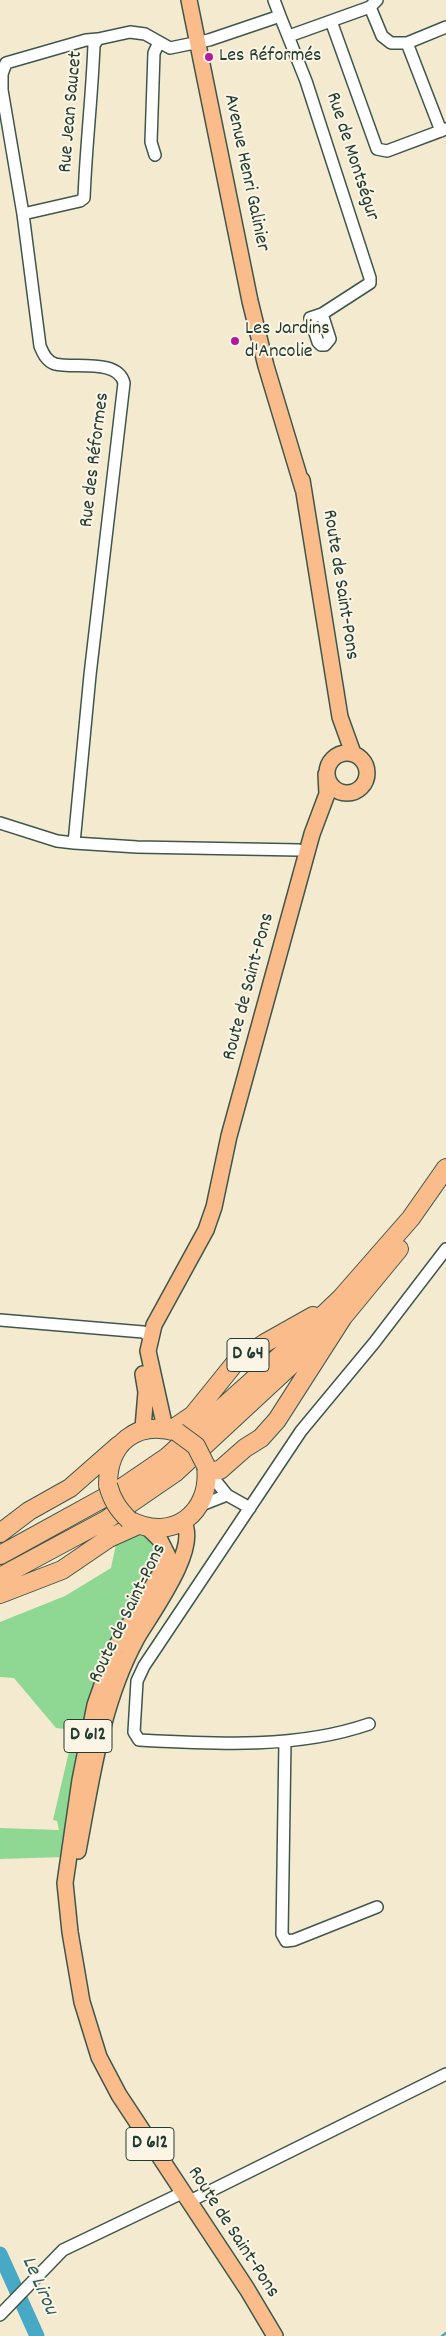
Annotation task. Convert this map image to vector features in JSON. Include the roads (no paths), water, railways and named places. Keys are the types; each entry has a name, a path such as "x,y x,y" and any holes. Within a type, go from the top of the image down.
{"highway":[{"name":"D 64","path":"171,1430 192,1415 235,1363 340,1298 411,1218 446,1168"},
{"path":"207,1472 220,1470 266,1432 277,1420 343,1317 420,1223 446,1185"},
{"path":"0,1554 120,1489 167,1456 281,1356 340,1298"},
{"path":"0,1577 106,1520 176,1472 343,1317"},
{"path":"0,1533 29,1511 70,1488 124,1441 141,1430 171,1430 196,1446 207,1472 206,1493 199,1506 183,1522 172,1527 138,1524 108,1538 62,1570 0,1594"},
{"path":"124,1441 112,1457 108,1471 108,1485 111,1498 119,1510 138,1524"}],"main road":[{"name":"Avenue Henri Galinier","path":"189,0 243,267"},
{"name":"Route de Saint-Pons","path":"243,267 285,405 303,489 340,717 353,753"},
{"name":"Route de Saint-Pons","path":"334,756 340,717"},
{"path":"343,752 353,753 364,762 366,778 358,790 346,793 333,788 326,774 328,764 334,756 343,752"},
{"name":"Route de Saint-Pons","path":"124,1441 143,1428 146,1392 142,1348 147,1334 154,1325 206,1230 312,834 327,794 326,774"},
{"name":"Route de Saint-Pons","path":"308,850 334,803 346,793"},
{"name":"Route de Saint-Pons","path":"147,1334 148,1351 171,1430"},
{"name":"Route de Saint-Pons","path":"70,1932 75,1871 94,1763 110,1700 122,1666 180,1565 186,1539 186,1526 183,1522"},
{"name":"Route de Saint-Pons","path":"138,1524 160,1540 168,1556 163,1569 115,1648 94,1705 80,1780 66,1874 66,1903 70,1932 82,2002 99,2057 119,2095 247,2289 275,2336"}],"street":[{"name":"Rue de Montségur","path":"274,0 306,81 370,278 370,283 322,314"},
{"path":"289,36 374,4 382,36 396,44 408,42 446,27"},
{"path":"198,42 280,16"},
{"path":"331,21 377,149 387,151 443,130 408,42"},
{"name":"Rue Jean Saucet","path":"23,214 80,201 84,198 87,124 92,100 94,45 98,39 130,32 145,34 170,48 198,42"},
{"name":"Rue des Réformes","path":"74,843 90,675 124,383 115,370 55,364 43,354 37,327 23,214 1,90 2,74 6,63 86,40 98,39"},
{"path":"155,155 151,142 154,53 160,42"},
{"path":"0,822 58,841 74,843 137,847 308,850"},
{"path":"369,1724 328,1735 285,1741 142,1740 135,1737 134,1732 137,1681 144,1666 301,1431 374,1343 446,1249"},
{"path":"0,1320 147,1334"},
{"path":"207,1472 227,1495 250,1508"},
{"path":"199,1506 227,1495"},
{"path":"285,1741 282,1934 286,1941 294,1940 377,1907"},
{"path":"0,2315 63,2250 185,2197 446,2074"}],"waterway":[{"name":"Le Lirou","path":"0,2254 37,2336"},
{"path":"442,2336 446,2333"}],"place":[{"name":"Les Réformés","path":"209,57"},
{"name":"Les Jardins d'Ancolie","path":"235,341"}]}
